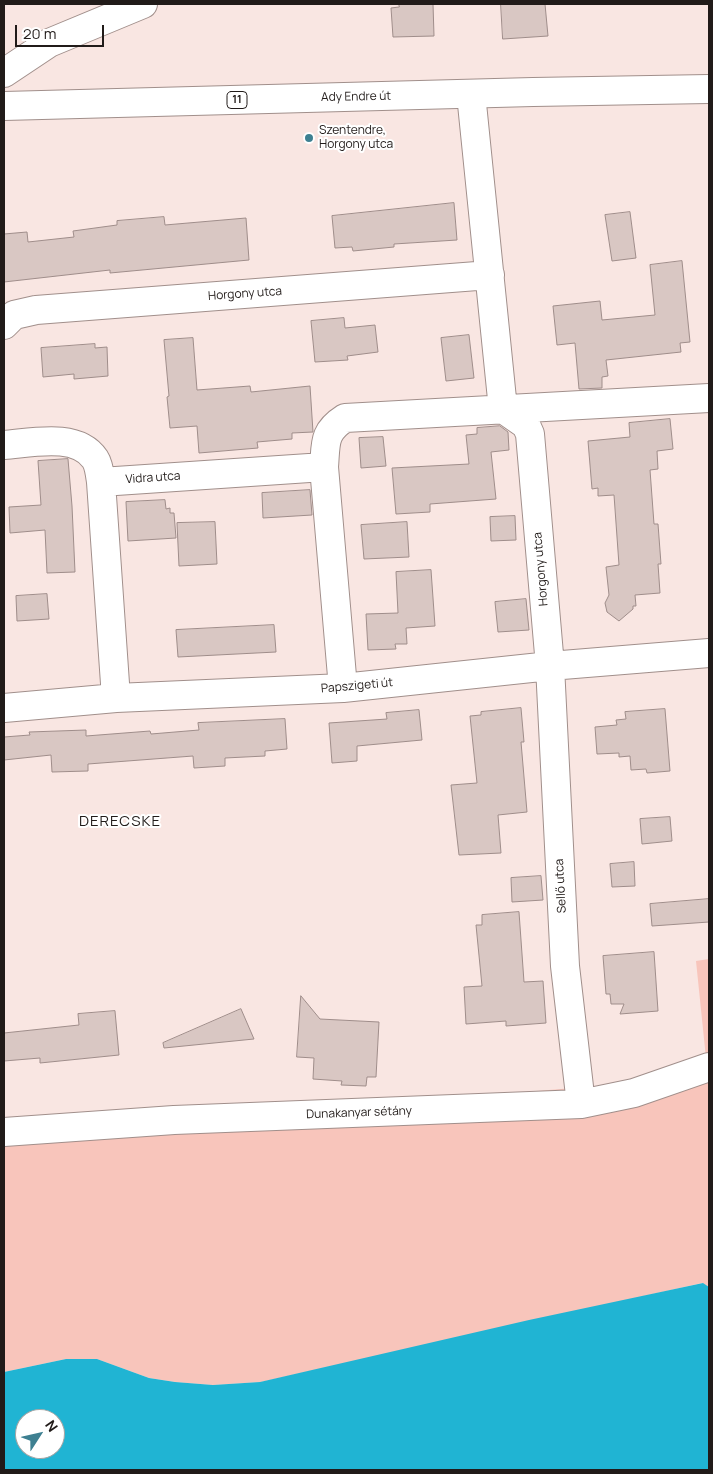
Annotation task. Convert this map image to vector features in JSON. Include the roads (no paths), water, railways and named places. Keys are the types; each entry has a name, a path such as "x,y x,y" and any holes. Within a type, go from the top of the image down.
{"street":[{"path":"4,73 49,43 143,4"},
{"name":"Ady Endre út","path":"4,106 709,89"},
{"path":"471,94 503,409"},
{"name":"Horgony utca","path":"4,324 14,315 36,310 490,275"},
{"path":"343,688 324,467 326,437 334,425 345,418 709,398"},
{"name":"Horgony utca","path":"503,409 526,425 530,434 550,666"},
{"path":"4,441 60,441 79,445 89,452 96,461 101,482 116,698"},
{"name":"Vidra utca","path":"101,482 324,467"},
{"name":"Papszigeti út","path":"4,708 116,698 343,688 550,666 709,653"},
{"name":"Sellő utca","path":"550,666 565,966 581,1104"},
{"name":"Dunakanyar sétány","path":"4,1132 174,1120 581,1104 634,1093 709,1067"}],"water":[{"path":"703,1283 709,1287 709,1470 4,1470 4,1372 66,1359 97,1359 149,1378 175,1382 213,1385 260,1382 529,1320"}],"place":[{"name":"Szentendre, Horgony utca","path":"309,138"}],"district":[{"name":"DERECSKE","path":"120,822"}]}
